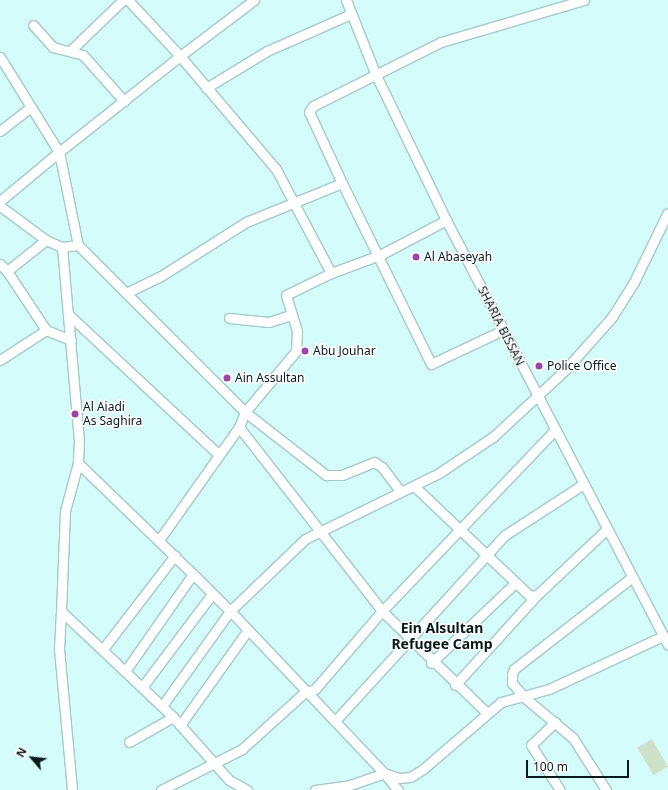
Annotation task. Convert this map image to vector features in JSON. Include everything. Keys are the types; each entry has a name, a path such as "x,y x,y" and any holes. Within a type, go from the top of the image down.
{"street":[{"path":"71,50 123,0"},
{"path":"128,0 180,56 267,157 296,203 331,273"},
{"path":"0,201 124,100 254,0"},
{"name":"SHARIA BISSAN","path":"346,0 376,72 446,220 582,485 668,645"},
{"path":"503,330 432,365 380,255 342,183 310,109 376,72 459,36 584,0"},
{"path":"206,88 267,51 351,14"},
{"path":"33,26 53,46 71,50 83,55 124,100"},
{"path":"1,60 59,152 78,245 245,412 326,475 342,475 374,462 382,467 400,491"},
{"path":"0,131 31,107"},
{"path":"126,293 161,276 246,222 296,203 342,183"},
{"path":"0,206 46,240 62,247 78,245"},
{"path":"162,706 230,611 293,549 318,533 400,491 414,486 494,436 536,395 565,370 618,309 668,213"},
{"path":"159,540 218,454 239,427 245,412 296,351 299,341 286,295 331,273 380,255 446,220"},
{"path":"7,271 46,240"},
{"path":"62,247 71,340 78,463 65,510 59,649 72,790"},
{"path":"0,264 7,271 46,330 71,340"},
{"path":"69,315 218,454"},
{"path":"229,318 269,322 291,315"},
{"path":"0,360 46,330"},
{"path":"239,427 318,533 382,611 431,663 486,712"},
{"path":"161,790 242,749 304,692 315,689 382,611 554,431"},
{"path":"78,463 159,540 230,611 304,692 335,721 398,790"},
{"path":"335,721 505,535 582,485"},
{"path":"414,486 460,528 514,584 526,594 537,595"},
{"path":"455,685 537,595 606,530"},
{"path":"103,649 174,555"},
{"path":"126,670 193,574"},
{"path":"606,790 573,738 525,698 512,683 514,669 632,577"},
{"path":"431,663 514,584"},
{"path":"143,686 212,594"},
{"path":"61,611 143,686 181,724 216,761 229,780 247,790"},
{"path":"181,724 247,631"},
{"path":"315,790 350,785 384,773 410,777 486,712 501,702 525,698 663,636"},
{"path":"129,742 173,717"},
{"path":"555,722 531,745 560,790"}],"green space":[{"path":"652,739 668,767 653,775 637,748"}],"place":[{"name":"Al Abaseyah","path":"416,257"},
{"name":"Abu Jouhar","path":"305,351"},
{"name":"Police Office","path":"539,366"},
{"name":"Ain Assultan","path":"227,378"},
{"name":"Al Aiadi As Saghira","path":"75,414"}],"district":[{"name":"Ein Alsultan Refugee Camp","path":"442,636"}]}
